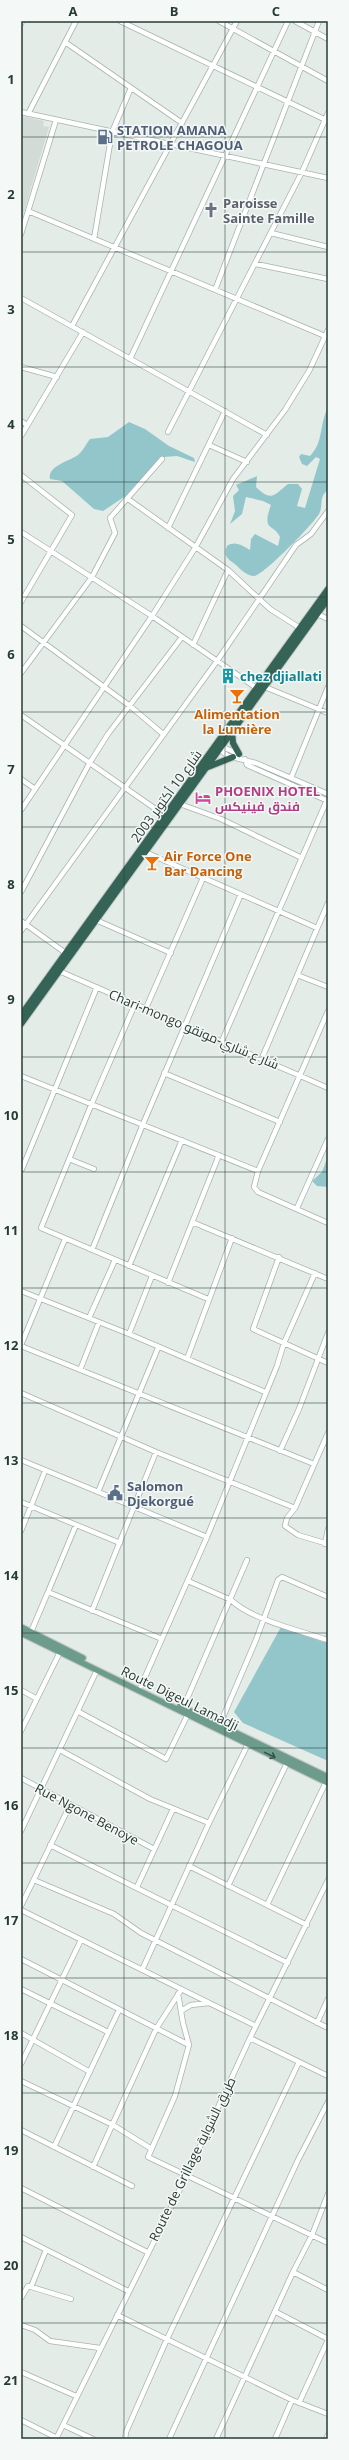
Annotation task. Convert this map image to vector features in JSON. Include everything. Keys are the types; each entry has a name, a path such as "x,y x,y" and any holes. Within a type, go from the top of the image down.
{"highway":[{"name":"شارع 10 أكتوبر 2003","path":"21,1015 96,920 145,852 167,817 180,804 207,767 218,746 232,731 315,613 328,589"},
{"name":"شارع 10 أكتوبر 2003","path":"21,1024 59,971 68,955 218,746 261,689 300,628 328,599"},
{"path":"207,767 236,756 232,731"}],"main road":[{"path":"21,1628 184,1708 220,1724 327,1781"},
{"name":"Route Digeul Lamadji","path":"21,1633 327,1781"}],"street":[{"path":"28,114 76,21"},
{"path":"120,21 326,120"},
{"path":"219,21 328,81"},
{"path":"72,326 237,21"},
{"path":"130,359 288,21"},
{"path":"295,21 328,38"},
{"path":"215,290 319,21"},
{"path":"64,42 182,123"},
{"path":"94,239 112,132 131,88"},
{"path":"21,112 328,178"},
{"path":"168,432 256,264 302,172 328,113"},
{"path":"21,234 56,120"},
{"path":"28,211 325,336"},
{"path":"271,233 328,247"},
{"path":"256,264 328,279"},
{"path":"21,298 267,435"},
{"path":"21,810 152,616 195,548 233,479 267,435 309,371 328,330"},
{"path":"21,436 83,332"},
{"path":"21,367 57,377"},
{"path":"168,528 225,411"},
{"path":"21,421 27,425"},
{"path":"209,445 247,462"},
{"path":"21,673 92,576 115,533 110,518 162,459"},
{"path":"21,475 72,515 50,550 21,602"},
{"path":"128,499 228,570 261,599 270,609 300,628"},
{"path":"21,931 163,734 218,661 296,546 311,534 328,511"},
{"path":"21,532 92,576 193,645 261,689 328,713"},
{"path":"193,645 228,570"},
{"path":"315,613 328,619"},
{"path":"21,626 104,686 163,734"},
{"path":"21,892 89,764 182,637"},
{"path":"291,778 328,687"},
{"path":"21,715 64,747 167,817"},
{"path":"218,746 236,756 328,794"},
{"path":"222,1041 280,912 327,800 246,765 245,759"},
{"path":"21,779 35,790"},
{"path":"180,804 227,822 302,858"},
{"path":"145,852 317,928"},
{"path":"146,1008 203,878"},
{"path":"92,1250 164,1073 241,894"},
{"path":"262,1058 328,903"},
{"path":"96,920 171,953"},
{"path":"21,921 68,955"},
{"name":"Chari-mongo شار ع شاري-مونقو","path":"59,971 328,1088"},
{"path":"298,975 328,987"},
{"path":"22,1169 97,987"},
{"path":"135,1004 41,1225 44,1230 208,1299"},
{"path":"328,1011 258,1171 255,1190 328,1224"},
{"path":"164,1073 280,1122"},
{"path":"21,1076 92,1103 258,1171"},
{"path":"296,1208 328,1139"},
{"path":"129,1266 182,1140"},
{"path":"168,1283 219,1155"},
{"path":"69,1159 94,1169"},
{"path":"192,1222 328,1279"},
{"path":"186,1358 232,1238"},
{"path":"65,1239 21,1346 314,1464"},
{"path":"279,1258 253,1329 328,1363"},
{"path":"89,1318 115,1260"},
{"path":"141,1686 207,1537 265,1392 277,1366 284,1343 315,1273"},
{"path":"129,1334 152,1276"},
{"path":"21,1291 129,1334 158,1348 186,1358 265,1392"},
{"path":"80,1370 99,1322"},
{"path":"280,1451 299,1409 328,1333"},
{"path":"98,1492 158,1348"},
{"path":"21,1393 156,1452 229,1480 295,1508"},
{"path":"328,1433 326,1441 314,1464 295,1508 287,1518 284,1526 298,1535 326,1544 328,1528"},
{"path":"92,1611 156,1452"},
{"path":"21,1460 207,1537"},
{"path":"21,1531 45,1471"},
{"path":"21,1502 120,1543"},
{"path":"30,1632 76,1525"},
{"path":"184,1708 232,1600 247,1560"},
{"path":"220,1724 264,1618 276,1583 282,1577 328,1597"},
{"path":"188,1581 232,1600 237,1605 264,1618 327,1640 328,1637"},
{"path":"48,1592 162,1639"},
{"path":"21,1731 60,1652"},
{"path":"21,1831 22,1824 41,1790 79,1712 97,1670"},
{"path":"21,1690 37,1699"},
{"path":"79,1712 166,1759 188,1714"},
{"path":"142,1970 209,1823 248,1744"},
{"path":"60,1750 101,1774 172,1809 209,1823"},
{"path":"228,1886 288,1763"},
{"name":"Rue Ngone Benoye","path":"21,1778 154,1849"},
{"path":"267,1905 327,1781"},
{"path":"21,1906 70,1805"},
{"path":"137,1887 172,1809"},
{"path":"50,1845 288,1963"},
{"path":"189,1866 307,1925"},
{"path":"34,1880 114,1914 141,1933 156,1939 269,2000 328,2028"},
{"name":"Route de Grillage طريق الشواية","path":"57,2438 147,2252 186,2177 250,2038 328,1880"},
{"path":"21,1910 142,1970 180,1992 209,2003 256,2026"},
{"path":"21,2064 81,1940"},
{"path":"21,1959 189,2045"},
{"path":"21,1989 108,2032"},
{"path":"180,1992 181,2011 189,2045 175,2096 150,2148 148,2157 186,2177 274,2216 328,2243"},
{"path":"93,2167 156,2029 180,1992"},
{"path":"317,2023 328,1999"},
{"path":"181,2011 191,2005 209,2003"},
{"path":"54,2147 119,2010"},
{"path":"21,2033 90,2072"},
{"path":"250,2038 328,2076"},
{"path":"125,2439 126,2432 167,2339 299,2062"},
{"path":"21,2081 72,2107 113,2125 150,2148"},
{"path":"169,2439 274,2216 298,2160 328,2102"},
{"path":"21,2130 132,2186"},
{"path":"21,2188 147,2252"},
{"path":"216,2439 276,2312 292,2272 312,2235 328,2196"},
{"path":"21,2237 128,2291"},
{"path":"31,2287 46,2250"},
{"path":"292,2272 328,2290"},
{"path":"21,2298 28,2286 71,2299"},
{"path":"276,2312 328,2339 299,2403"},
{"path":"117,2315 245,2375 292,2400 328,2414"},
{"path":"21,2325 35,2330 50,2341 100,2348"},
{"path":"21,2372 76,2396"},
{"path":"275,2439 292,2400"},
{"path":"21,2420 57,2438"},
{"path":"63,2425 93,2439"},
{"path":"326,2439 328,2435"}],"shaded area":[{"path":"21,116 44,121 43,126 49,127 21,222"}],"water":[{"path":"328,408 328,490 323,495 319,514 298,538 267,568 254,576 249,575 227,557 227,546 230,544 242,545 250,550 251,539 255,534 278,546 280,537 268,523 267,519 271,505 263,501 246,497 242,514 230,524 235,511 233,496 239,490 236,485 257,476 256,487 261,492 270,496 276,494 288,484 298,484 302,489 297,506 305,508 320,459 316,457 307,466 302,464 299,457 301,454 310,456 314,451"},
{"path":"129,422 145,429 169,446 194,458 195,462 177,456 164,457 136,489 103,511 94,509 62,481 50,479 50,474 55,467 78,455 90,439 108,437"},
{"path":"328,1156 328,1187 317,1186 312,1181 322,1172"},
{"path":"281,1627 323,1642 328,1641 328,1761 243,1723 234,1712"}],"place":[{"name":"STATION AMANA PETROLE CHAGOUA","path":"105,137"},
{"name":"Paroisse Sainte Famille","path":"211,210"},
{"name":"chez djiallati","path":"228,676"},
{"name":"Alimentation la Lumière","path":"237,696"},
{"name":"PHOENIX HOTEL فندق فينيكس","path":"203,798"},
{"name":"Air Force One Bar Dancing","path":"152,863"},
{"name":"Salomon Djekorgué","path":"115,1493"}]}
